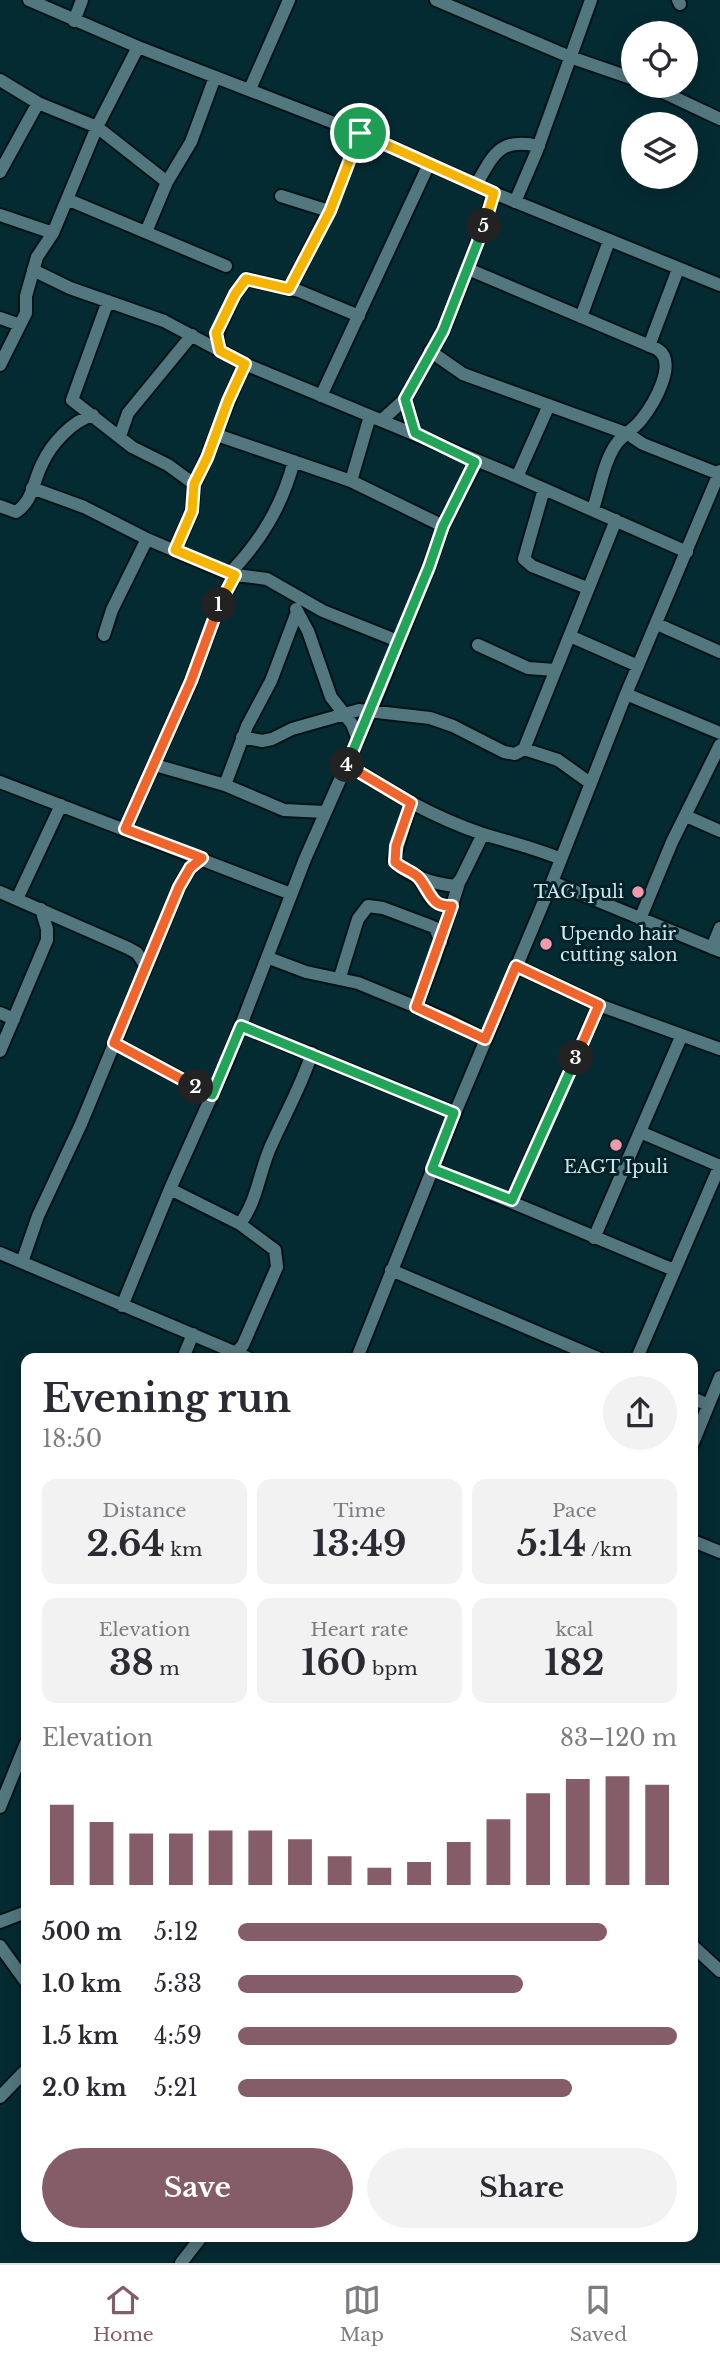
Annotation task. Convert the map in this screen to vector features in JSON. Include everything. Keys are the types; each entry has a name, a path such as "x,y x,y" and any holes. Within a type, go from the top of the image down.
{"street":[{"path":"29,0 138,47 360,133 515,202 720,285"},
{"path":"74,21 82,0"},
{"path":"250,89 289,0"},
{"path":"436,0 469,6 570,57 621,75"},
{"path":"515,202 539,146 591,0"},
{"path":"0,365 26,313 26,296 37,257 53,233 69,200 97,127 138,47"},
{"path":"146,232 167,182 191,142 215,77"},
{"path":"0,80 38,103 97,127 167,182"},
{"path":"675,98 720,119"},
{"path":"0,172 38,103"},
{"path":"289,289 330,211 360,133"},
{"path":"475,185 488,163 503,146 517,142 539,146"},
{"path":"321,396 429,164"},
{"path":"351,481 376,418 405,399 443,331 494,193"},
{"path":"281,196 330,211"},
{"path":"69,200 226,266"},
{"path":"0,215 53,233"},
{"path":"581,317 609,241"},
{"path":"468,269 665,355 667,361 664,373 645,415 614,448 593,509"},
{"path":"649,346 678,269"},
{"path":"33,270 70,288 164,321 245,364 415,433 475,462 593,509 687,552"},
{"path":"220,351 216,333 235,294 246,279 289,289 359,316"},
{"path":"108,301 72,397 75,403 132,447 168,465 194,484"},
{"path":"0,318 20,325"},
{"path":"120,436 128,413 192,335"},
{"path":"359,1353 454,1113 552,882 626,694 719,472 643,444 628,434 463,374 430,351"},
{"path":"175,550 192,511 194,484 245,364"},
{"path":"405,399 415,433"},
{"path":"517,477 549,405"},
{"path":"0,506 16,512 24,506 41,464 60,438 84,418 93,415"},
{"path":"217,435 351,481 443,526"},
{"path":"125,829 155,765 232,574 266,531 285,490 293,461"},
{"path":"122,1306 269,958 291,894 325,812 370,713 443,526 475,462"},
{"path":"32,488 74,503 147,539 232,574 267,579 323,611 398,641"},
{"path":"544,489 524,559 532,566 587,588"},
{"path":"242,737 262,740 272,738 292,729 335,719 355,710 430,718 453,726 504,752 515,754 524,749 616,520"},
{"path":"104,635 112,610 147,539"},
{"path":"290,591 297,612 309,631 331,697 345,713 358,740"},
{"path":"225,785 242,737 271,681 297,612"},
{"path":"657,624 720,652"},
{"path":"570,636 638,666"},
{"path":"478,645 527,668 555,670"},
{"path":"626,694 720,733"},
{"path":"640,919 667,853 720,745"},
{"path":"524,749 558,760 590,783"},
{"path":"346,764 411,803 483,834 518,842 561,859"},
{"path":"155,765 225,785 284,810 325,812"},
{"path":"0,782 291,894"},
{"path":"411,803 394,859 405,870 418,876 451,886 459,883"},
{"path":"17,899 61,806"},
{"path":"686,816 720,831"},
{"path":"416,1007 459,883 483,834"},
{"path":"22,1262 38,1216 81,1124 153,946 185,875 202,858"},
{"path":"418,876 433,901 442,906 452,906"},
{"path":"552,882 716,949 720,928"},
{"path":"0,892 133,950 145,965"},
{"path":"341,978 358,919 368,906 399,913 432,926 440,942"},
{"path":"0,1051 47,934 41,909"},
{"path":"47,934 69,920"},
{"path":"133,950 153,946"},
{"path":"269,958 306,972 341,978 416,1007 485,1039"},
{"path":"516,966 599,1005 681,1037 720,1047"},
{"path":"512,1200 599,1005"},
{"path":"0,1013 14,1019"},
{"path":"241,1026 454,1113"},
{"path":"594,1238 681,1037"},
{"path":"114,1043 212,1095"},
{"path":"240,1224 250,1211 270,1149 302,1086 312,1054"},
{"path":"640,1132 720,1165 640,1353"},
{"path":"432,1169 512,1200 594,1238 674,1270"},
{"path":"170,1189 240,1224 272,1247 277,1267 243,1345 242,1353"},
{"path":"0,1253 235,1353"},
{"path":"391,1270 586,1353"},
{"path":"185,1353 193,1334"},
{"path":"698,1430 720,1377"},
{"path":"698,1400 708,1405"},
{"path":"698,1543 720,1552"},
{"path":"0,1807 21,1755"},
{"path":"1,1920 21,1914"},
{"path":"0,1946 21,1975"},
{"path":"698,1950 720,1971"},
{"path":"0,2097 21,2075"},
{"path":"181,2263 197,2242"}],"place":[{"name":"TAG Ipuli","path":"638,892"},
{"name":"Upendo hair cutting salon","path":"546,944"},
{"name":"EAGT Ipuli","path":"616,1145"}],"route":[{"path":"360,133 494,193 487,218 443,331 422,364 405,399 415,433 475,462 443,526 380,689 346,764 411,803 396,846 395,862 418,876 433,901 442,906 452,906 416,1007 485,1039 516,966 599,1005 512,1200 432,1169 454,1113 356,1071 241,1026 212,1095 114,1043 179,887 190,868 202,858 125,829 191,681 218,608 235,575 175,550 192,511 194,484 245,364 220,351 216,333 235,294 246,279 289,289 330,211 360,133"}]}
